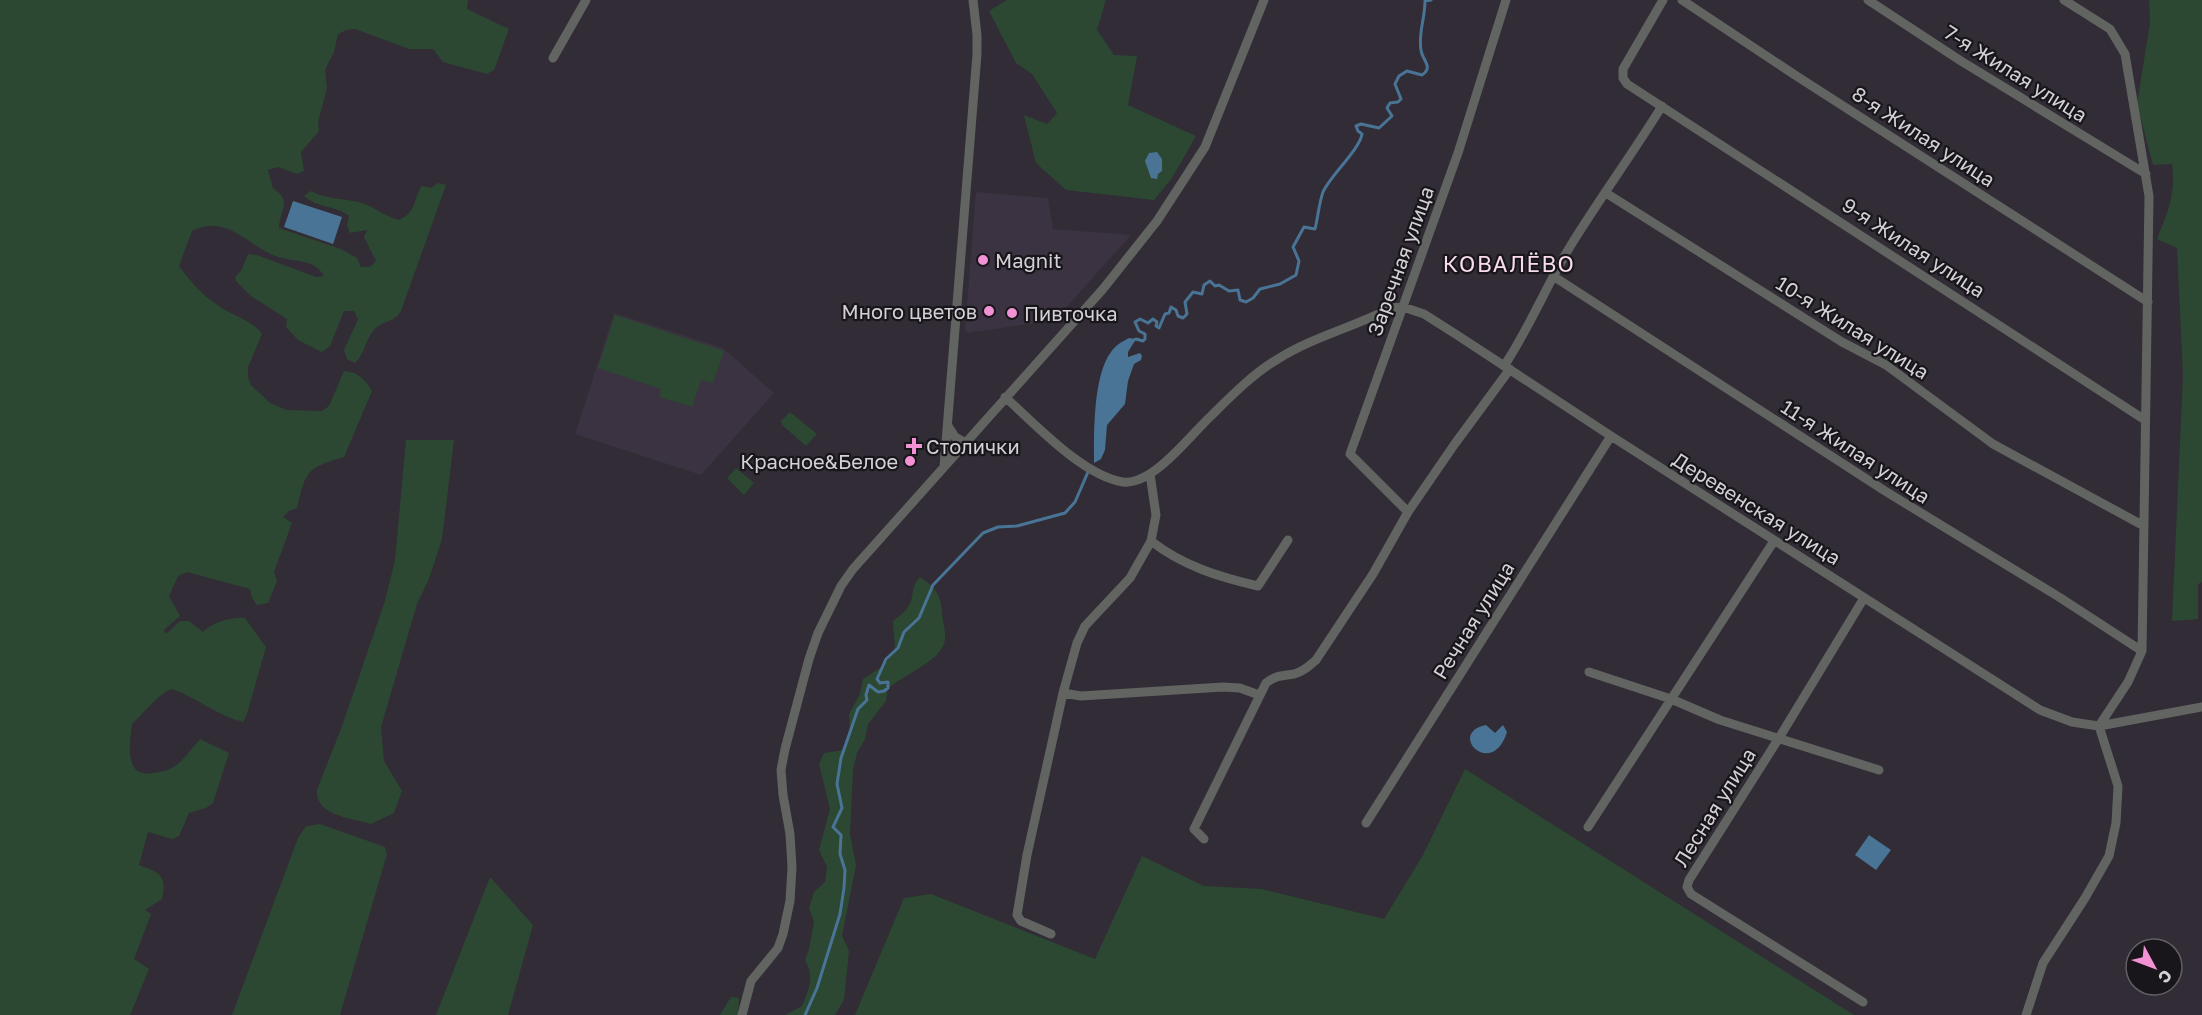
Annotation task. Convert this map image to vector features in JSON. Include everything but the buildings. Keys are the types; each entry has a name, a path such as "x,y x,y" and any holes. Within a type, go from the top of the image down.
{"street":[{"path":"553,58 586,0"},
{"path":"944,467 977,54 973,0"},
{"path":"742,1015 750,981 778,948 788,912 792,867 781,770 784,749 809,659 818,633 836,595 853,569 1103,289 1157,221 1186,179 1210,137 1264,0"},
{"name":"Заречная улица","path":"1408,512 1350,454 1458,153 1498,32 1506,0"},
{"name":"9-я Жилая улица","path":"1663,0 1623,69 1623,78 1628,84 2145,420"},
{"name":"8-я Жилая улица","path":"1682,0 2148,302"},
{"name":"7-я Жилая улица","path":"1868,0 1961,61 2146,174"},
{"path":"2026,1015 2043,963 2109,856 2116,823 2118,786 2099,726 2128,682 2142,651 2149,196 2125,54 2110,29 2064,0"},
{"path":"1204,839 1194,829 1266,683 1275,676 1295,674 1305,670 1316,660 1373,574 1408,512 1507,368 1553,276 1662,106"},
{"name":"10-я Жилая улица","path":"1606,193 1842,342 1886,365 1992,444 2144,526"},
{"name":"11-я Жилая улица","path":"1553,276 1895,497 2059,597 2142,651"},
{"path":"1005,397 1065,450 1088,467 1124,482 1136,481 1150,474 1213,414 1276,359 1391,308 1403,307"},
{"name":"Деревенская улица","path":"1403,307 1424,315 2040,710 2072,722 2099,726 2202,707"},
{"path":"948,426 955,436 966,443"},
{"name":"Речная улица","path":"1366,823 1611,436"},
{"path":"1051,934 1021,921 1017,915 1027,855 1063,693 1077,643 1085,626 1130,578 1151,541 1156,515 1150,474"},
{"path":"1151,541 1166,553 1192,567 1258,586 1288,540"},
{"path":"1588,827 1774,541"},
{"name":"Лесная улица","path":"1863,1002 1691,894 1687,887 1689,880 1864,598"},
{"path":"1589,672 1671,699 1720,720 1879,770"},
{"path":"1063,693 1081,696 1223,687 1240,688 1259,695"}],"shaded area":[{"path":"976,192 1048,198 1053,229 1131,235 1055,320 968,333 965,330"},
{"path":"614,313 723,348 774,393 701,475 575,434"}],"green space":[{"path":"0,0 468,0 467,9 509,29 494,70 487,74 443,62 433,49 409,49 355,29 338,34 334,52 325,70 327,88 318,122 319,131 301,152 304,171 297,174 278,167 268,170 273,188 283,197 284,202 279,228 341,249 357,258 361,267 370,267 376,261 364,237 367,230 350,233 347,225 349,216 344,212 314,203 304,196 311,191 323,196 358,202 399,220 412,209 422,186 431,188 438,183 446,185 401,311 395,318 374,330 355,363 347,359 344,350 358,319 354,311 344,311 330,346 322,352 298,340 286,327 287,319 251,296 236,281 235,277 241,271 248,254 257,255 316,277 324,276 320,271 304,262 278,257 227,229 216,226 192,231 179,266 208,298 224,310 253,325 262,334 248,367 248,377 251,385 270,403 287,410 322,411 329,406 344,371 361,377 372,391 344,457 315,468 306,479 297,508 289,511 283,517 292,523 274,572 277,581 268,603 257,605 250,589 187,572 178,576 169,596 180,616 164,630 166,634 180,621 189,621 203,632 222,621 245,618 266,647 243,722 172,689 157,699 132,724 130,757 137,770 143,773 161,772 172,768 200,739 229,753 213,803 206,808 189,813 179,836 172,839 148,832 139,865 160,876 163,891 162,899 145,910 151,914 134,959 149,969 130,1015 0,1015"},
{"path":"1007,0 1106,0 1097,30 1114,55 1137,56 1128,105 1196,136 1172,178 1154,200 1066,190 1036,163 1024,115 1047,124 1057,113 1032,74 1016,63 989,11"},
{"path":"2149,0 2202,0 2202,582 2198,584 2198,619 2172,621 2183,376 2177,248 2157,239 2172,194 2172,164 2153,165 2137,104 2150,23"},
{"path":"615,315 724,351 713,383 701,380 692,407 659,397 661,389 598,368"},
{"path":"790,412 817,434 806,446 782,425 781,421"},
{"path":"406,440 454,440 442,539 429,579 417,604 381,727 384,761 402,791 394,813 371,824 328,811 318,799 317,790 342,726 385,601 395,560"},
{"path":"736,468 754,483 744,495 727,478"},
{"path":"920,577 934,588 939,597 945,639 934,658 888,688 886,701 868,724 865,739 857,753 853,770 850,834 856,865 842,936 849,951 844,1000 835,1015 785,1015 802,1006 809,988 810,972 805,960 814,922 809,908 814,892 825,882 827,867 819,850 830,809 819,764 824,753 844,750 850,731 849,714 860,694 863,679 883,666 895,651 893,621 909,606 915,584"},
{"path":"1465,769 1854,1015 855,1015 904,898 931,894 1095,959 1142,856 1204,886 1262,889 1384,919 1423,855"},
{"path":"320,824 385,847 387,854 340,1015 232,1015 298,838 306,826"},
{"path":"490,877 533,925 508,1015 436,1015"},
{"path":"731,997 739,998 738,1015 720,1015"}],"water":[{"path":"1157,152 1162,159 1162,171 1158,174 1157,179 1151,178 1145,161 1149,153"},
{"path":"293,201 342,217 333,244 284,227"},
{"path":"1129,338 1136,339 1128,352 1128,357 1140,353 1141,360 1134,364 1128,381 1125,404 1107,425 1105,450 1101,459 1094,463 1096,405 1101,375 1111,352"},
{"path":"1486,725 1495,733 1503,725 1507,732 1500,746 1492,752 1483,753 1476,750 1471,743 1470,736 1475,730"},
{"path":"1869,835 1891,850 1876,870 1855,855"}],"waterway":[{"path":"1134,340 1143,341 1145,339 1145,334 1139,331 1135,322 1140,319 1148,323 1153,319 1159,328 1171,307 1176,310 1178,316 1183,318 1187,314 1185,302 1193,292 1202,294 1204,285 1210,281 1215,286 1219,285 1229,291 1238,290 1240,300 1246,302 1253,298 1260,289 1280,284 1296,275 1299,261 1293,247 1304,227 1315,229 1323,192 1360,140 1362,134 1356,126 1361,124 1379,128 1392,116 1387,108 1390,103 1401,99 1395,84 1399,76 1407,71 1422,75 1427,69 1420,38 1425,1 1431,0"},
{"path":"805,1015 817,988 840,914 845,870 840,854 841,835 833,827 842,808 837,784 841,758 858,709 867,700 869,685 878,692 888,688 888,682 880,683 877,679 886,659 898,648 904,632 919,618 933,585 983,533 998,527 1017,526 1065,513 1075,502 1088,472"}],"place":[{"name":"Magnit","path":"983,260"},
{"name":"Много цветов","path":"989,311"},
{"name":"Пивточка","path":"1012,313"},
{"name":"Столички","path":"914,446"},
{"name":"Красное&Белое","path":"910,461"}],"district":[{"name":"КОВАЛЁВО","path":"1509,263"}]}
